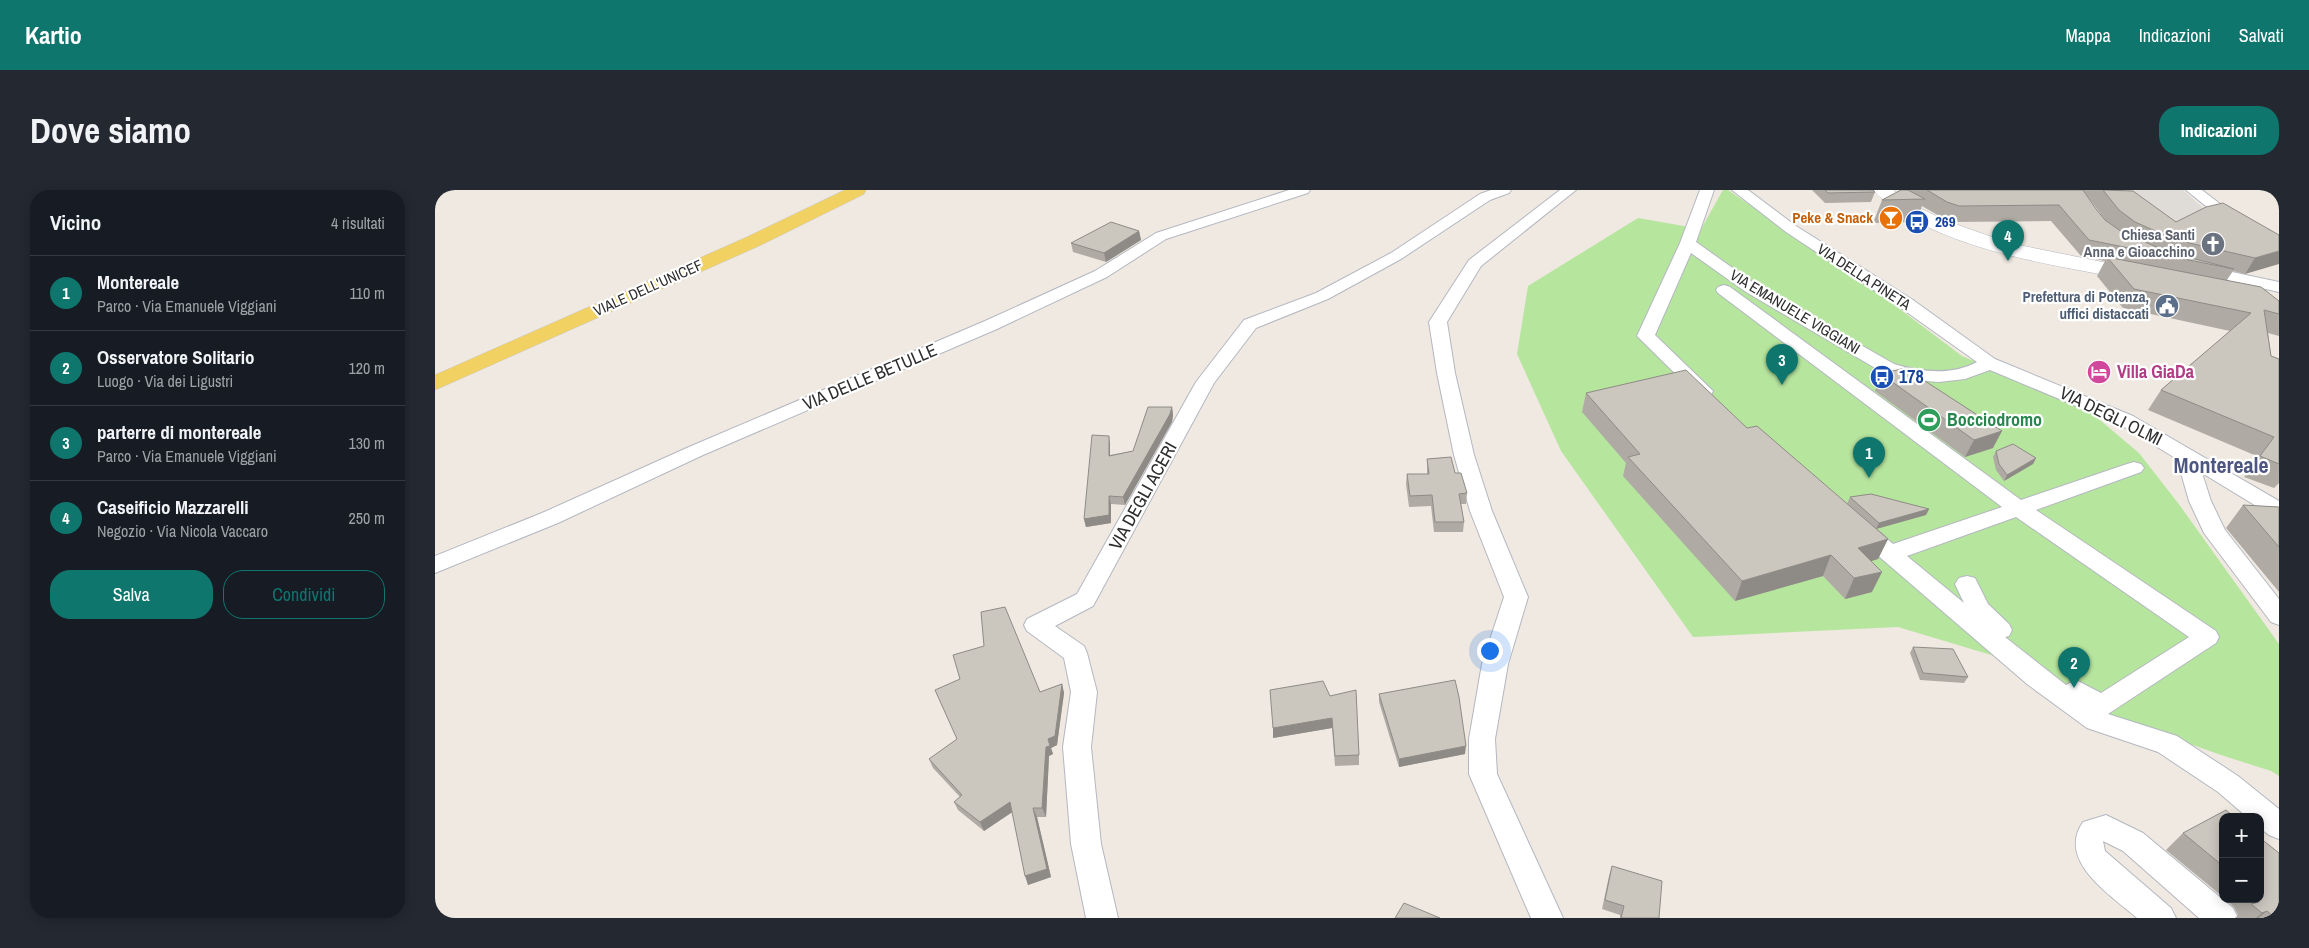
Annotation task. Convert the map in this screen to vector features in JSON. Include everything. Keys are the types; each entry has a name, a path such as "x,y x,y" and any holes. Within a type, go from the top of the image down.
{"main road":[{"name":"VIALE DELL'UNICEF","path":"435,369 739,236 836,190"},
{"name":"VIALE DELL'UNICEF","path":"435,383 754,241 859,190"}],"street":[{"name":"VIA DELLE BETULLE","path":"435,565 550,518 695,451 991,325 1101,274 1161,236 1205,220 1303,190"},
{"name":"VIA DEGLI ACERI","path":"1102,918 1086,844 1077,747 1084,692 1075,653 1036,625 1085,600 1205,382 1249,324 1330,292 1396,256 1485,197 1504,190"},
{"path":"1547,918 1483,774 1482,739 1495,664 1516,597 1481,511 1464,455 1446,373 1438,322 1475,263 1569,190"},
{"path":"1707,190 1646,336 1723,408"},
{"name":"VIA DELLA PINETA","path":"1739,190 1791,229 1907,304 1989,363"},
{"path":"1882,190 1922,217 1968,235 2045,256 2157,279"},
{"path":"2193,190 2223,213 2279,243"},
{"name":"VIA EMANUELE VIGGIANI","path":"1690,234 1752,288 1888,368 1913,375 1951,376 1969,373 1989,363"},
{"path":"2187,267 2279,287"},
{"path":"2194,287 2279,304"},
{"path":"1724,290 2019,509 2207,638 2101,706 2042,668 2008,638 1979,609 1967,584"},
{"name":"VIA DEGLI OLMI","path":"1989,363 2126,420 2278,510"},
{"path":"2186,455 2201,501 2215,533 2279,616"},
{"path":"1889,554 2134,468"},
{"path":"1845,515 2036,676 2096,721 2167,744 2228,784 2279,826"},
{"path":"2160,918 2094,860 2088,847 2089,836 2093,831 2107,828 2133,842 2222,918"}],"green space":[{"name":"Montereale","path":"1723,190 1728,190 1889,301 1962,356 2088,410 2139,453 2178,503 2279,644 2279,776 2271,771 2100,712 1998,657 1898,627 1693,637 1561,451 1517,354 1528,286 1638,218 1701,229"}],"shaded area":[{"path":"2118,190 2183,190 2216,220 2167,238"}],"building":[{"path":"1825,190 1873,190 1875,192 1828,193"},
{"path":"1901,190 1908,190 1925,199 1882,200"},
{"path":"1927,190 2083,190 2105,220 2122,232 2168,252 2234,269 2089,240 2059,205 1959,206 1947,202"},
{"path":"2103,190 2133,191 2176,222 2206,207 2223,203 2279,235 2279,251 2255,258 2176,240 2135,222 2119,210"},
{"path":"1111,222 1139,231 1104,253 1071,243"},
{"path":"2107,257 2261,287 2279,301 2279,314 2264,310 2271,356 2279,359 2279,464 2260,456 2274,437 2161,390 2251,313 2134,289"},
{"path":"1905,368 2002,431 1974,440 1881,374"},
{"path":"1686,370 1747,428 1757,426 1888,539 1858,548 1882,572 1854,578 1831,555 1742,581 1628,457 1640,454 1586,393"},
{"path":"1148,407 1172,407 1170,414 1123,497 1109,496 1109,515 1084,519 1092,435 1109,436 1109,456 1133,451"},
{"path":"2013,444 2036,458 2007,475 1999,464 1996,451"},
{"path":"1451,457 1455,473 1461,473 1467,493 1459,494 1464,522 1435,522 1432,495 1410,496 1407,474 1429,474 1427,459"},
{"path":"1871,494 1929,509 1879,523 1850,497"},
{"path":"2243,505 2279,507 2279,547"},
{"path":"1005,607 1040,692 1062,684 1055,736 1048,739 1050,746 1046,747 1042,808 1033,808 1047,869 1025,876 1010,802 980,822 954,802 962,795 929,759 957,739 935,690 960,679 953,655 984,646 981,612"},
{"path":"1913,647 1953,649 1968,677 1923,673"},
{"path":"1455,680 1466,746 1399,759 1379,694"},
{"path":"1323,681 1330,696 1356,690 1359,755 1335,756 1332,718 1273,728 1270,690"},
{"path":"2219,814 2219,863 2183,833"},
{"path":"2264,841 2279,853 2279,918 2275,918 2267,911 2262,913 2251,904 2264,903"},
{"path":"1612,866 1662,881 1659,918 1621,918 1624,906 1605,900"},
{"path":"1404,903 1440,918 1395,918"}],"place":[{"name":"Peke & Snack","path":"1891,218"},
{"name":"269","path":"1917,222"},
{"name":"Chiesa Santi Anna e Gioacchino","path":"2213,244"},
{"name":"Caseificio Mazzarelli","path":"2008,261"},
{"name":"Prefettura di Potenza, uffici distaccati","path":"2167,306"},
{"name":"Villa GiaDa","path":"2099,372"},
{"name":"178","path":"1882,377"},
{"name":"parterre di montereale","path":"1782,385"},
{"name":"Bocciodromo","path":"1929,420"},
{"name":"Montereale","path":"1869,478"},
{"name":"Osservatore Solitario","path":"2074,688"}],"district":[{"name":"Montereale","path":"2221,465"}]}
